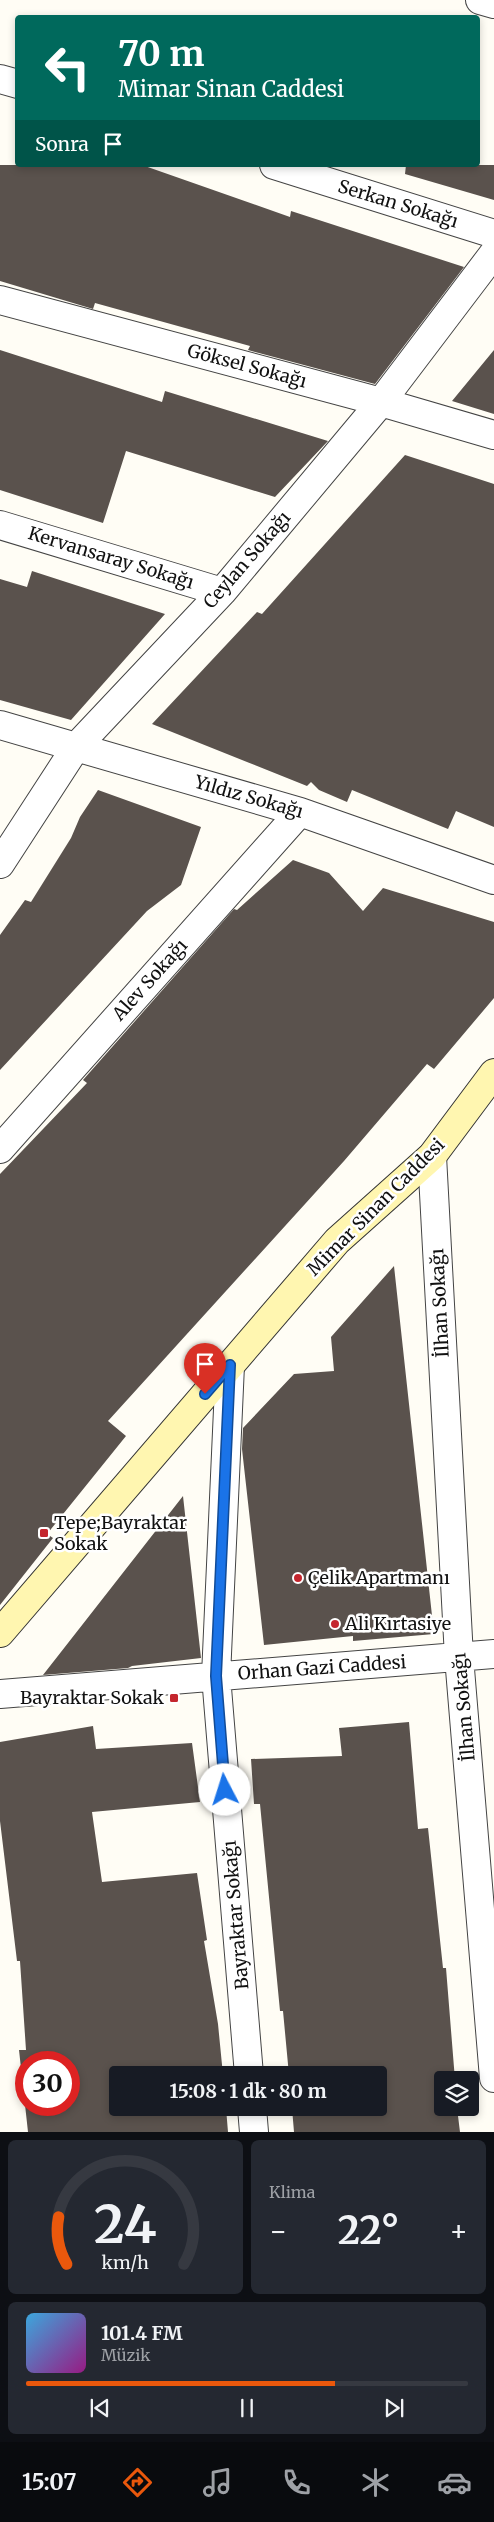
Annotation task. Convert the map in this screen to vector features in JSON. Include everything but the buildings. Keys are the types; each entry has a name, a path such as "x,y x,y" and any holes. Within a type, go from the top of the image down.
{"street":[{"path":"480,0 494,4"},
{"path":"0,79 15,83"},
{"name":"Serkan Sokağı","path":"280,167 494,234"},
{"name":"Ceylan Sokağı","path":"0,864 76,747 222,592 381,402 494,253"},
{"name":"Göksel Sokağı","path":"0,300 381,402 494,435"},
{"name":"Kervansaray Sokağı","path":"0,526 222,592"},
{"name":"Yıldız Sokağı","path":"0,724 300,812 494,880"},
{"name":"Alev Sokağı","path":"0,1149 300,812"},
{"name":"Mimar Sinan Caddesi","path":"0,1633 337,1241 432,1156 494,1074"},
{"name":"İlhan Sokağı","path":"432,1156 459,1658 494,2078"},
{"name":"Bayraktar Sokağı","path":"230,1365 216,1676 249,2066"},
{"name":"Orhan Gazi Caddesi","path":"0,1694 494,1654"},
{"path":"253,2116 254,2132"}],"place":[{"name":"Tepe;Bayraktar Sokak","path":"44,1533"},
{"name":"Çelik Apartmanı","path":"298,1578"},
{"name":"Ali Kırtasiye","path":"335,1624"},
{"name":"Bayraktar Sokak","path":"174,1698"}],"route":[{"path":"205,1394 230,1365 216,1676 225,1790"}]}
